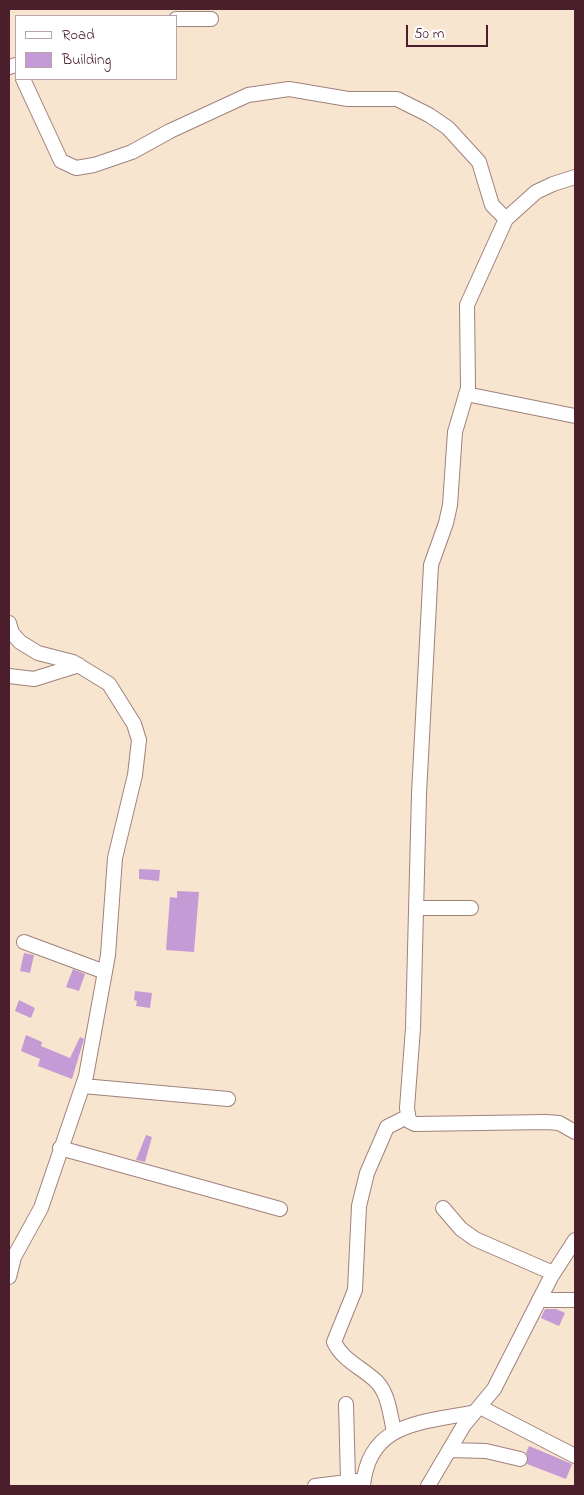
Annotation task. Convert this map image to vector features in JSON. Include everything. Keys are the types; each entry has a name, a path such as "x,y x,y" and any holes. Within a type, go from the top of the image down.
{"street":[{"path":"178,19 211,19"},
{"path":"23,80 61,161 76,168 94,166 132,152 170,131 248,95 289,89 348,99 397,99 429,115 448,128 479,162 492,205 506,219"},
{"path":"575,177 536,192 506,219 467,305 468,365 466,394 455,432 450,505 446,523 431,565 419,794 413,1028 407,1117 409,1121 415,1124 546,1122 559,1124 575,1132"},
{"path":"466,394 575,416"},
{"path":"9,623 12,633 20,642 38,653 59,657 79,666 109,684 134,724 139,740 135,775 115,858 114,897 105,972 83,1086 60,1148 41,1208 15,1240 14,1257 9,1277"},
{"path":"9,676 34,679 79,666"},
{"path":"416,908 471,908"},
{"path":"24,942 105,972"},
{"path":"83,1086 228,1099"},
{"path":"394,1431 383,1390 377,1382 342,1354 334,1342 355,1290 359,1206 367,1174 387,1127 407,1117"},
{"path":"60,1148 280,1209"},
{"path":"443,1208 461,1229 475,1239 553,1273"},
{"path":"428,1486 464,1425 494,1389 553,1273 575,1240"},
{"path":"539,1300 575,1300"},
{"path":"346,1404 348,1480"},
{"path":"314,1486 348,1480 363,1485 367,1464 373,1451 394,1431 477,1410 575,1456"},
{"path":"449,1450 486,1450 520,1460"}],"building":[{"path":"139,869 160,870 159,881 139,879"},
{"path":"177,891 199,892 194,952 166,950 170,897 177,898"},
{"path":"24,953 34,955 30,973 20,971"},
{"path":"73,969 85,974 79,991 66,987"},
{"path":"135,991 152,993 150,1008 136,1006 137,1001 134,1000"},
{"path":"19,1000 35,1008 31,1018 15,1011"},
{"path":"26,1035 42,1042 41,1046 70,1058 80,1037 84,1039 72,1079 38,1066 40,1059 21,1051"},
{"path":"146,1135 152,1137 145,1162 136,1160"},
{"path":"545,1309 556,1309 565,1313 559,1326 541,1318"},
{"path":"529,1446 572,1464 566,1479 527,1464 528,1457 526,1453"}]}
